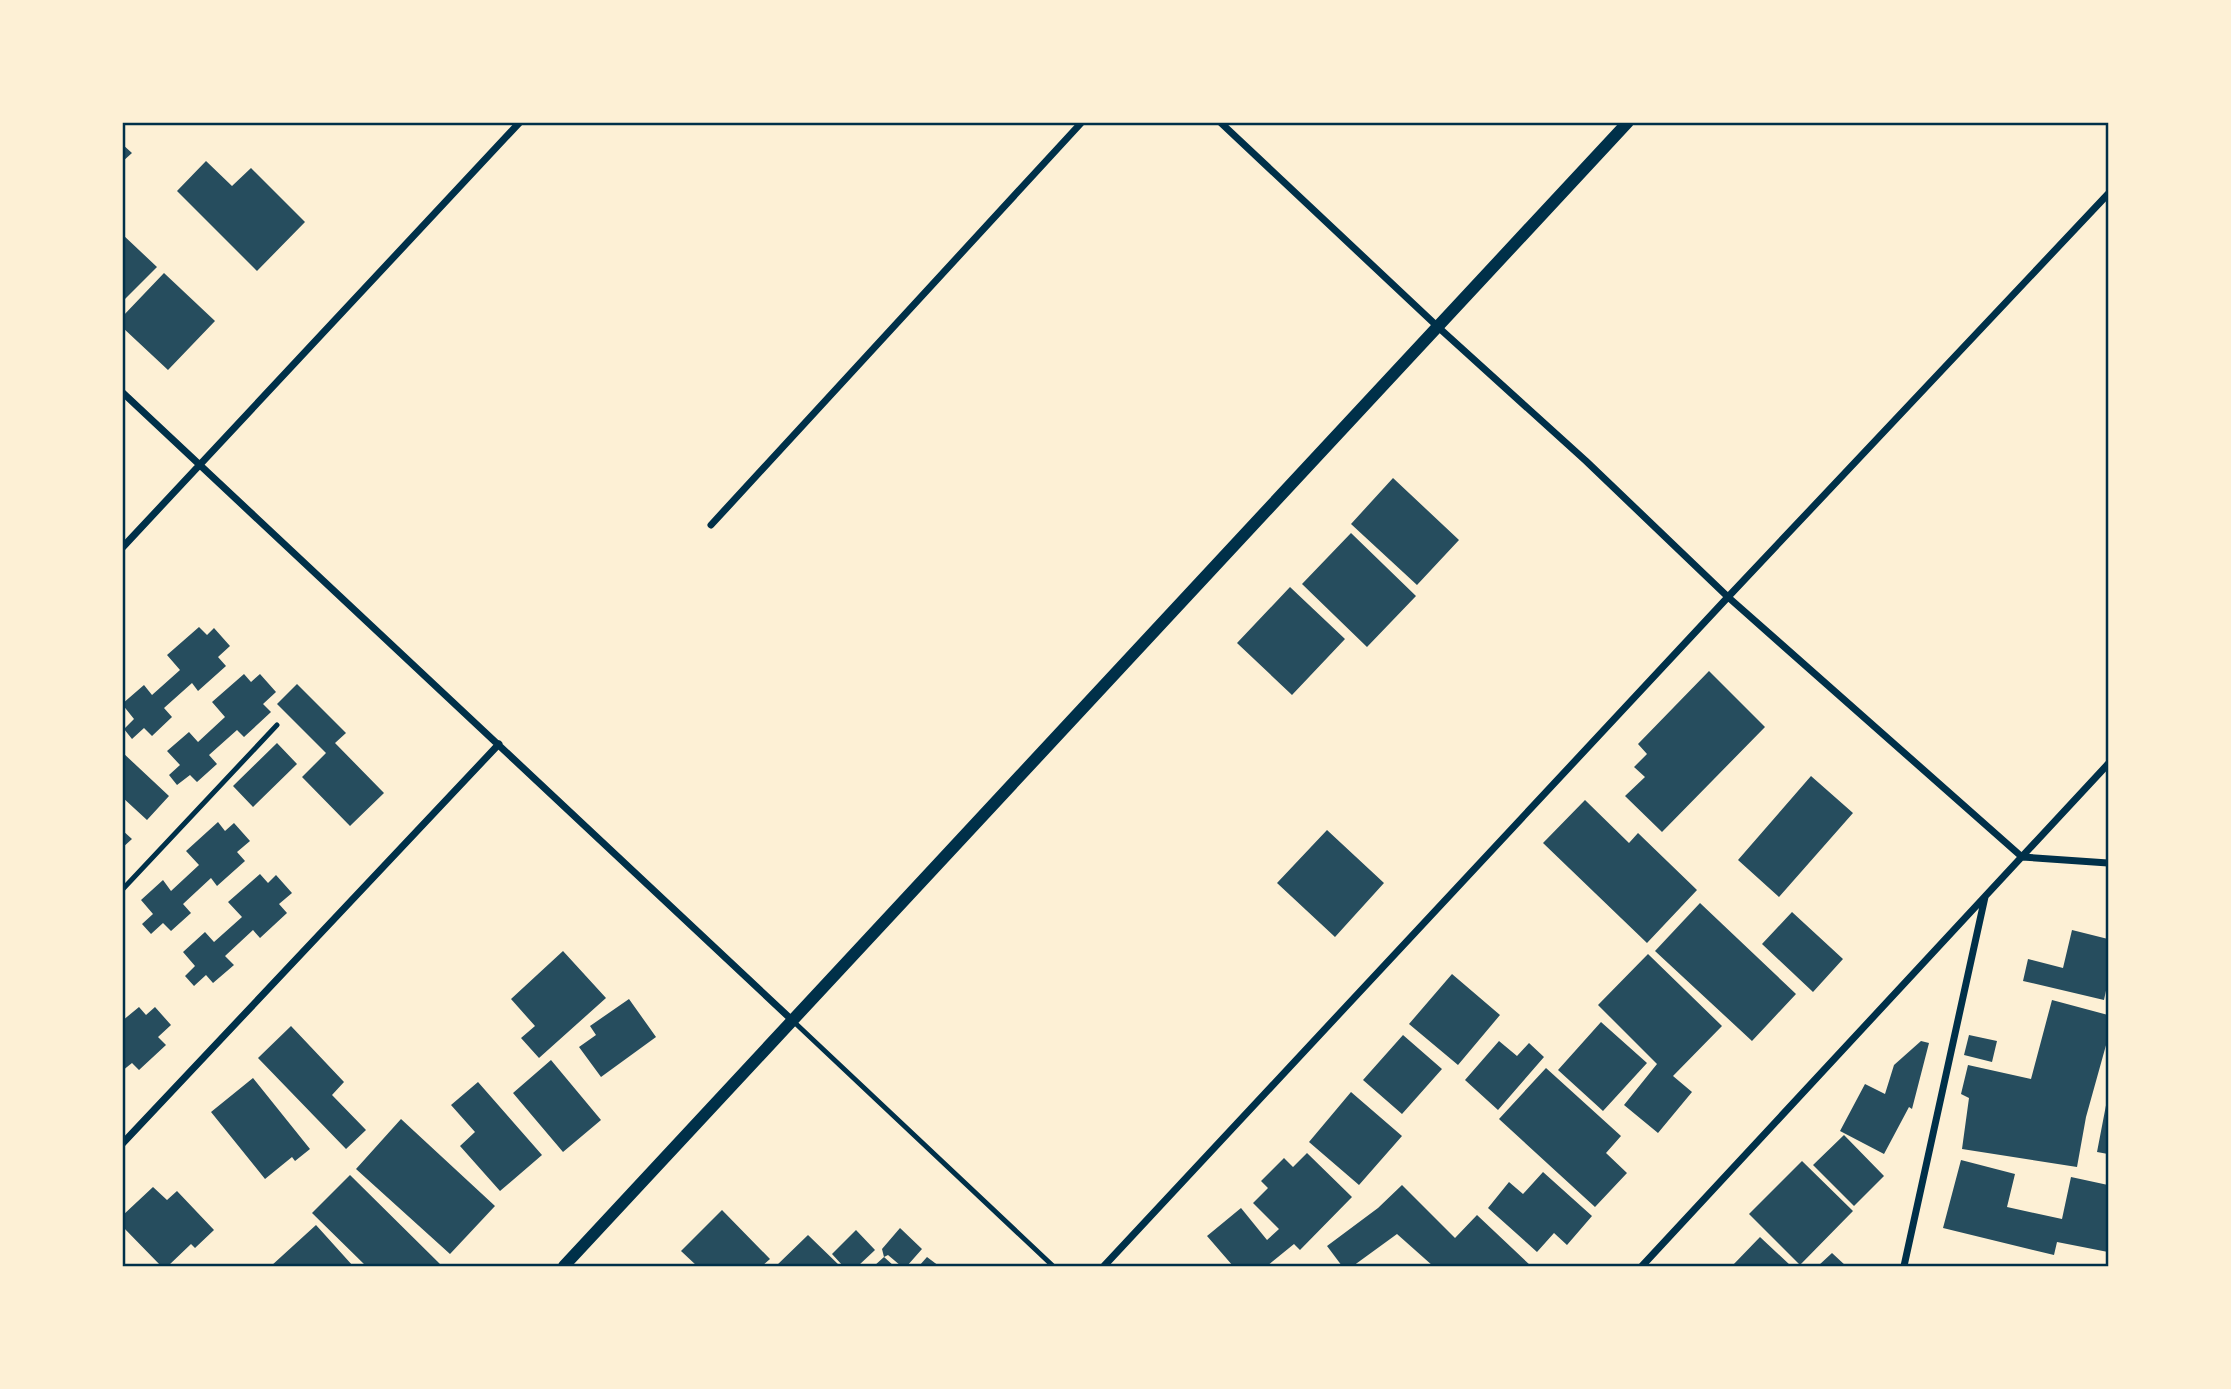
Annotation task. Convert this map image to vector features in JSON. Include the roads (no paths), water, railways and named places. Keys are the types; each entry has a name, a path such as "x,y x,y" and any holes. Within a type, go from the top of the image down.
{"street":[{"path":"122,548 520,122"},
{"path":"711,525 1082,122"},
{"path":"1220,122 1438,327 1586,461 1728,597 2022,857 2109,863"},
{"path":"564,1266 1628,122"},
{"path":"1104,1266 1728,597 2109,194"},
{"path":"122,392 793,1021"},
{"path":"122,1144 499,744"},
{"path":"1642,1266 2109,764"},
{"path":"1904,1266 1985,896"}],"lane":[{"path":"122,890 277,724"},
{"path":"793,1021 1053,1266"}]}
